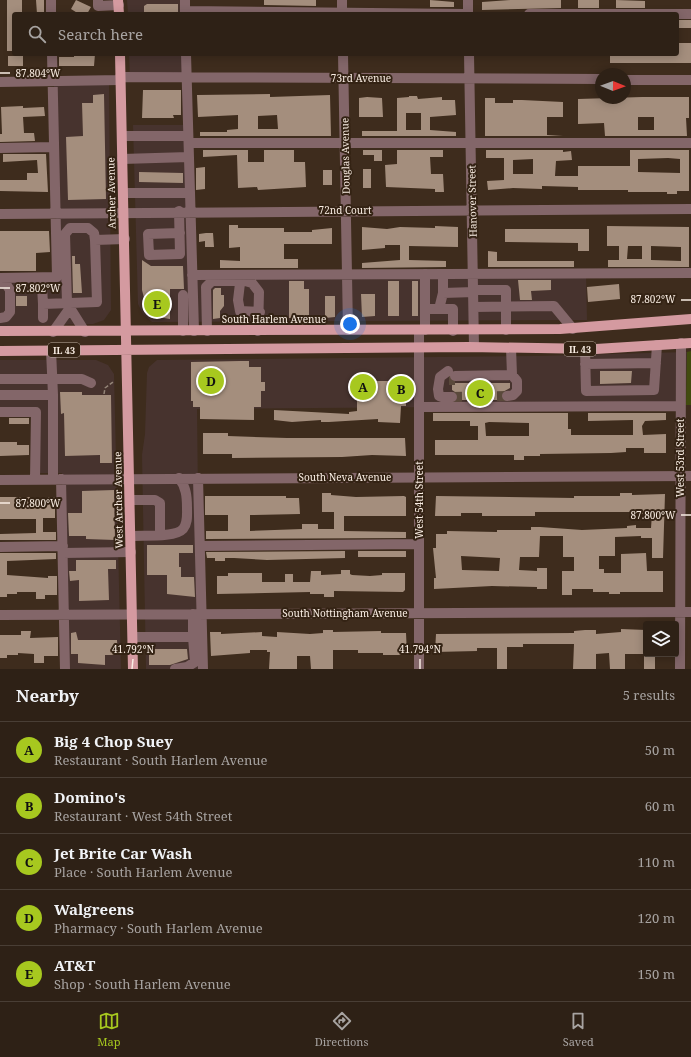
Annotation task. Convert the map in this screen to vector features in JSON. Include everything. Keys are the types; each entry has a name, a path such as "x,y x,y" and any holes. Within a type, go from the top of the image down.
{"main road":[{"name":"Archer Avenue","path":"120,56 127,331"},
{"name":"South Harlem Avenue","path":"0,331 474,331 573,329 691,320"},
{"name":"West Archer Avenue","path":"127,331 133,669"},
{"name":"IL 43","path":"0,351 127,348 474,347 585,349 691,343"}],"street":[{"path":"51,0 51,12"},
{"path":"98,0 98,6 119,6"},
{"path":"185,0 185,12"},
{"path":"342,0 342,12"},
{"path":"468,0 468,12"},
{"path":"679,14 691,14"},
{"path":"0,278 56,277 52,56"},
{"path":"186,56 192,275 189,331"},
{"name":"Douglas Avenue","path":"343,56 348,330"},
{"name":"Hanover Street","path":"469,56 474,274 474,347"},
{"name":"73rd Avenue","path":"0,82 187,77 595,79"},
{"path":"631,80 691,80"},
{"path":"122,136 345,143 691,143"},
{"path":"0,148 54,146"},
{"path":"122,159 189,157"},
{"path":"123,193 190,193"},
{"name":"72nd Court","path":"0,214 179,211 691,209"},
{"path":"179,211 180,233"},
{"path":"43,304 69,305 97,302 95,240 94,233 88,228 70,228 65,234 69,305 85,332"},
{"path":"95,240 125,239"},
{"path":"207,331 206,287 207,284 212,281 241,278 347,274 691,273"},
{"name":"West 54th Street","path":"419,669 419,348 425,309 425,274"},
{"path":"439,309 443,274"},
{"path":"192,275 241,278 252,283 259,292 260,312 258,331"},
{"path":"241,278 238,300 240,311 260,312"},
{"path":"0,283 6,284 10,290 10,312 6,317 0,318"},
{"path":"42,286 43,318"},
{"path":"442,293 506,290 506,330"},
{"path":"183,295 189,331"},
{"path":"53,332 69,305"},
{"path":"474,307 554,306 573,329"},
{"path":"425,309 453,309 453,331"},
{"name":"West 53rd Street","path":"680,343 680,669"},
{"path":"585,349 586,392 654,390 657,345"},
{"path":"507,396 513,395 517,391 517,382 512,375 511,348"},
{"path":"51,350 51,379 63,550 65,669"},
{"path":"585,364 656,363"},
{"path":"452,397 442,398 439,396 438,385 452,376 512,375"},
{"path":"0,379 82,379 91,382"},
{"path":"0,396 53,395"},
{"path":"419,407 680,406"},
{"path":"0,412 36,412 35,480"},
{"name":"South Neva Avenue","path":"0,480 130,478 691,476"},
{"path":"131,536 160,535 179,532 186,524 186,494 179,478"},
{"path":"174,669 188,667 195,662 193,637 197,614 200,546 198,478"},
{"path":"130,500 155,500 160,503 160,535"},
{"path":"200,546 419,544"},
{"path":"0,547 131,552"},
{"name":"South Nottingham Avenue","path":"0,615 691,612"},
{"path":"197,614 203,669"},
{"path":"133,637 193,637"}],"path":[{"path":"104,394 105,388 113,382"}],"shaded area":[{"path":"127,0 185,0 185,12 128,12"},
{"path":"129,56 187,56 187,78 130,78"},
{"path":"109,82 111,310 104,320 93,324 0,326 0,278 57,277 54,83"},
{"path":"133,125 187,125 192,276 586,274 587,320 152,322 143,314 138,304"},
{"path":"687,352 686,405 197,409 200,669 146,669 142,455 145,434 147,373 149,367 157,360 537,356"},
{"path":"0,360 96,360 108,365 114,374 121,669 64,669 62,473 38,473 38,408 0,409"}],"green space":[{"path":"691,351 691,405 686,405 687,352"}],"building":[{"path":"7,0 22,0 22,12 12,12 12,51 7,51"},
{"path":"36,0 44,0 44,12 37,12"},
{"path":"76,0 91,7 88,12 76,12 71,9"},
{"path":"264,0 316,0 316,6 264,5"},
{"path":"430,0 454,2 454,7 430,7"},
{"path":"510,0 561,0 561,8 482,10 482,2"},
{"path":"578,0 599,0 599,8 578,8"},
{"path":"616,0 645,1 645,8 616,8"},
{"path":"147,4 178,4 178,12 144,12 144,6"},
{"path":"679,20 691,20 691,28 679,28"},
{"path":"679,43 691,43 691,63 610,63 610,56 679,56"},
{"path":"8,56 23,56 23,66 8,66"},
{"path":"95,56 94,66 59,66 59,57"},
{"path":"143,90 181,90 181,115 173,115 174,118 142,118"},
{"path":"104,94 106,199 68,200 66,137 83,136 82,103 93,103 93,95"},
{"path":"270,94 270,97 330,95 331,136 200,136 200,132 227,132 227,130 238,129 238,115 198,117 197,95","holes":["277,115 278,129 258,129 258,116"]},
{"path":"417,96 418,99 442,97 442,100 455,100 456,115 430,117 430,130 456,132 456,136 362,136 362,131 397,131 397,98","holes":["406,113 421,113 421,130 406,130"]},
{"path":"631,97 689,97 689,118 686,118 687,136 605,136 604,123 578,124 578,99 595,98 595,104 631,104","holes":["638,117 654,117 654,130 638,130"]},
{"path":"359,98 382,98 383,117 359,117"},
{"path":"485,98 495,98 495,103 513,103 513,100 563,102 563,117 547,117 547,135 563,136 485,136"},
{"path":"23,106 23,108 44,107 45,116 23,117 24,133 34,133 35,141 0,142 0,134 2,134 1,107"},
{"path":"203,150 248,150 248,162 264,162 264,150 294,150 294,162 305,162 306,187 258,190 257,187 238,188 237,155 203,157"},
{"path":"363,150 382,150 382,161 374,161 374,155 363,155"},
{"path":"397,150 443,150 443,157 430,157 431,174 443,174 444,192 435,192 435,189 386,187 385,165 397,164"},
{"path":"486,150 571,151 572,160 556,161 555,176 578,176 578,166 630,166 630,150 689,150 689,191 677,191 677,194 667,194 667,192 578,190 578,187 542,186 542,189 513,188 488,190 487,181 504,180 504,158 486,158","holes":["533,159 533,174 513,174 513,160","638,159 680,159 680,173 638,172"]},
{"path":"3,154 46,154 48,192 0,191 0,180 27,180 27,173 38,173 37,160 3,162"},
{"path":"205,167 205,189 196,190 196,168"},
{"path":"363,169 371,169 371,188 363,188"},
{"path":"323,170 332,170 332,185 323,185"},
{"path":"139,172 183,173 183,183 139,182"},
{"path":"229,225 238,225 238,228 284,228 284,232 312,232 312,230 332,228 332,244 284,244 284,259 298,259 298,268 220,268 220,260 240,261 240,247 229,248"},
{"path":"435,226 458,227 458,247 409,246 409,260 446,261 446,267 362,268 362,263 400,260 400,245 385,245 385,248 362,250 362,227 387,229 400,227 435,228"},
{"path":"607,226 689,227 689,267 608,267 608,260 619,260 619,246 607,246","holes":["628,246 642,246 642,259 627,259","651,246 681,247 681,261 651,260"]},
{"path":"505,229 589,229 589,251 578,251 578,243 505,242"},
{"path":"0,231 49,231 50,252 36,253 36,271 0,271"},
{"path":"213,233 214,247 205,247 205,241 199,242 199,234"},
{"path":"488,251 497,252 497,261 574,261 574,267 488,267"},
{"path":"72,256 75,256 75,264 80,264 82,293 73,293"},
{"path":"142,260 151,266 183,266 184,289 170,289 170,319 158,317 146,306 142,290"},
{"path":"518,280 551,280 551,290 531,291 532,300 520,300"},
{"path":"289,281 304,281 304,289 309,289 309,318 289,318"},
{"path":"388,281 399,281 399,316 388,316"},
{"path":"412,281 418,281 418,316 412,316"},
{"path":"619,284 620,299 588,302 587,287"},
{"path":"215,288 221,288 221,295 224,295 224,306 220,311 220,318 213,319 213,290"},
{"path":"361,294 375,294 375,316 362,317"},
{"path":"16,296 27,296 27,306 16,306"},
{"path":"325,296 335,296 335,317 325,318"},
{"path":"249,361 249,367 261,367 261,382 265,382 265,391 261,391 261,407 254,407 254,420 200,419 200,407 193,407 193,401 191,401 191,362"},
{"path":"600,371 632,371 631,383 600,384"},
{"path":"449,379 455,383 510,383 510,388 501,393 502,400 458,400 458,394 452,390 452,384 449,384"},
{"path":"357,381 406,381 406,406 401,406 400,423 378,422 378,419 329,422 321,422 321,420 292,422 274,420 274,410 349,414 349,412 357,411"},
{"path":"60,392 82,392 82,395 111,395 112,463 100,463 100,455 65,456 64,413 61,414"},
{"path":"433,413 568,413 568,429 571,429 571,435 633,435 633,420 588,421 588,413 666,413 666,420 645,421 642,426 643,435 666,434 666,453 644,453 644,448 626,448 626,452 540,454 540,456 524,456 524,460 514,460 514,455 435,455 435,440 478,440 478,426 470,426 470,421 433,421","holes":["485,423 529,423 529,436 486,436"]},
{"path":"9,418 29,418 29,424 9,424"},
{"path":"203,433 228,433 228,436 287,438 405,438 406,456 372,455 342,457 232,458 232,454 203,454"},
{"path":"0,442 17,442 17,445 29,445 29,455 0,456"},
{"path":"114,490 115,540 86,539 86,536 69,536 68,513 82,513 82,491"},
{"path":"322,493 356,497 406,497 406,516 344,516 344,531 406,532 406,538 206,539 206,531 228,531 228,515 205,515 205,496 286,496 286,498 299,498 300,514 250,515 250,531 302,529 302,524 318,524 318,529 334,529 334,512 322,512"},
{"path":"620,493 632,493 632,495 665,494 663,558 652,558 652,538 641,538 641,536 615,537 615,556 599,556 599,569 604,569 604,573 621,573 621,554 646,553 647,571 663,571 663,592 620,592 620,594 609,594 609,592 593,592 593,589 572,589 572,595 562,595 562,571 574,571 574,557 563,557 563,536 540,536 539,557 520,557 519,570 537,571 537,568 547,568 547,589 537,589 537,587 492,586 434,589 434,578 436,578 433,548 436,548 436,534 447,534 447,531 497,532 497,530 531,530 531,527 582,530 627,528 627,526 636,525 636,528 651,528 652,514 638,514 638,512 535,512 535,516 482,516 482,513 461,513 461,516 435,516 436,496 574,498 574,496 620,496","holes":["461,556 500,558 499,571 462,570"]},
{"path":"0,497 30,497 30,500 48,500 48,497 55,497 55,518 43,518 43,532 56,532 56,540 0,540 0,534 36,533 36,519 0,519"},
{"path":"147,545 193,545 193,553 179,553 179,567 181,567 181,577 194,577 195,597 167,594 167,575 147,575"},
{"path":"345,551 345,558 267,560 225,558 225,561 215,561 215,558 207,558 206,552"},
{"path":"358,551 406,551 406,557 358,557"},
{"path":"0,553 56,553 56,559 7,561 7,575 48,578 48,576 57,576 57,595 45,595 45,599 36,599 36,592 17,592 17,594 7,594 7,597 0,597"},
{"path":"76,560 116,560 116,569 108,569 109,600 79,601 79,580 70,581 69,571 76,571"},
{"path":"341,570 350,570 350,574 352,575 370,576 382,575 382,573 405,573 405,590 403,592 334,591 334,597 324,597 324,594 310,594 310,592 217,594 217,576 228,576 228,573 262,573 262,582 285,582 285,574 293,574 293,582 310,582 311,571 321,571 321,575 341,574"},
{"path":"621,629 643,630 643,654 625,654 625,669 610,669 609,653 596,654 596,669 573,669 574,644 523,644 523,647 507,647 507,669 497,669 497,648 477,648 477,651 435,652 436,634 574,633 574,631 585,630 596,630 596,634 621,632"},
{"path":"323,630 333,630 333,632 381,631 381,633 406,633 407,655 358,653 358,650 333,650 333,669 311,669 310,656 297,656 297,669 269,669 270,652 267,652 267,650 250,650 250,653 211,656 210,632 221,632 221,634 262,632 262,636 277,637 277,632 310,634 323,633"},
{"path":"21,631 31,631 30,638 58,637 58,656 44,656 44,663 34,663 34,654 18,653 18,655 7,655 7,658 0,658 0,635 21,635"},
{"path":"76,632 78,640 117,640 118,655 105,655 105,665 78,663 78,654 71,654 71,633"},
{"path":"149,649 187,649 188,659 170,665 149,665"},
{"path":"644,657 655,657 655,669 644,669"}],"tunnel":[{"path":"449,380 455,380"},
{"path":"452,397 507,396"}],"place":[{"name":"AT&T","path":"157,304"},
{"name":"Walgreens","path":"211,381"},
{"name":"Big 4 Chop Suey","path":"363,387"},
{"name":"Domino's","path":"401,389"},
{"name":"Jet Brite Car Wash","path":"480,393"}]}
